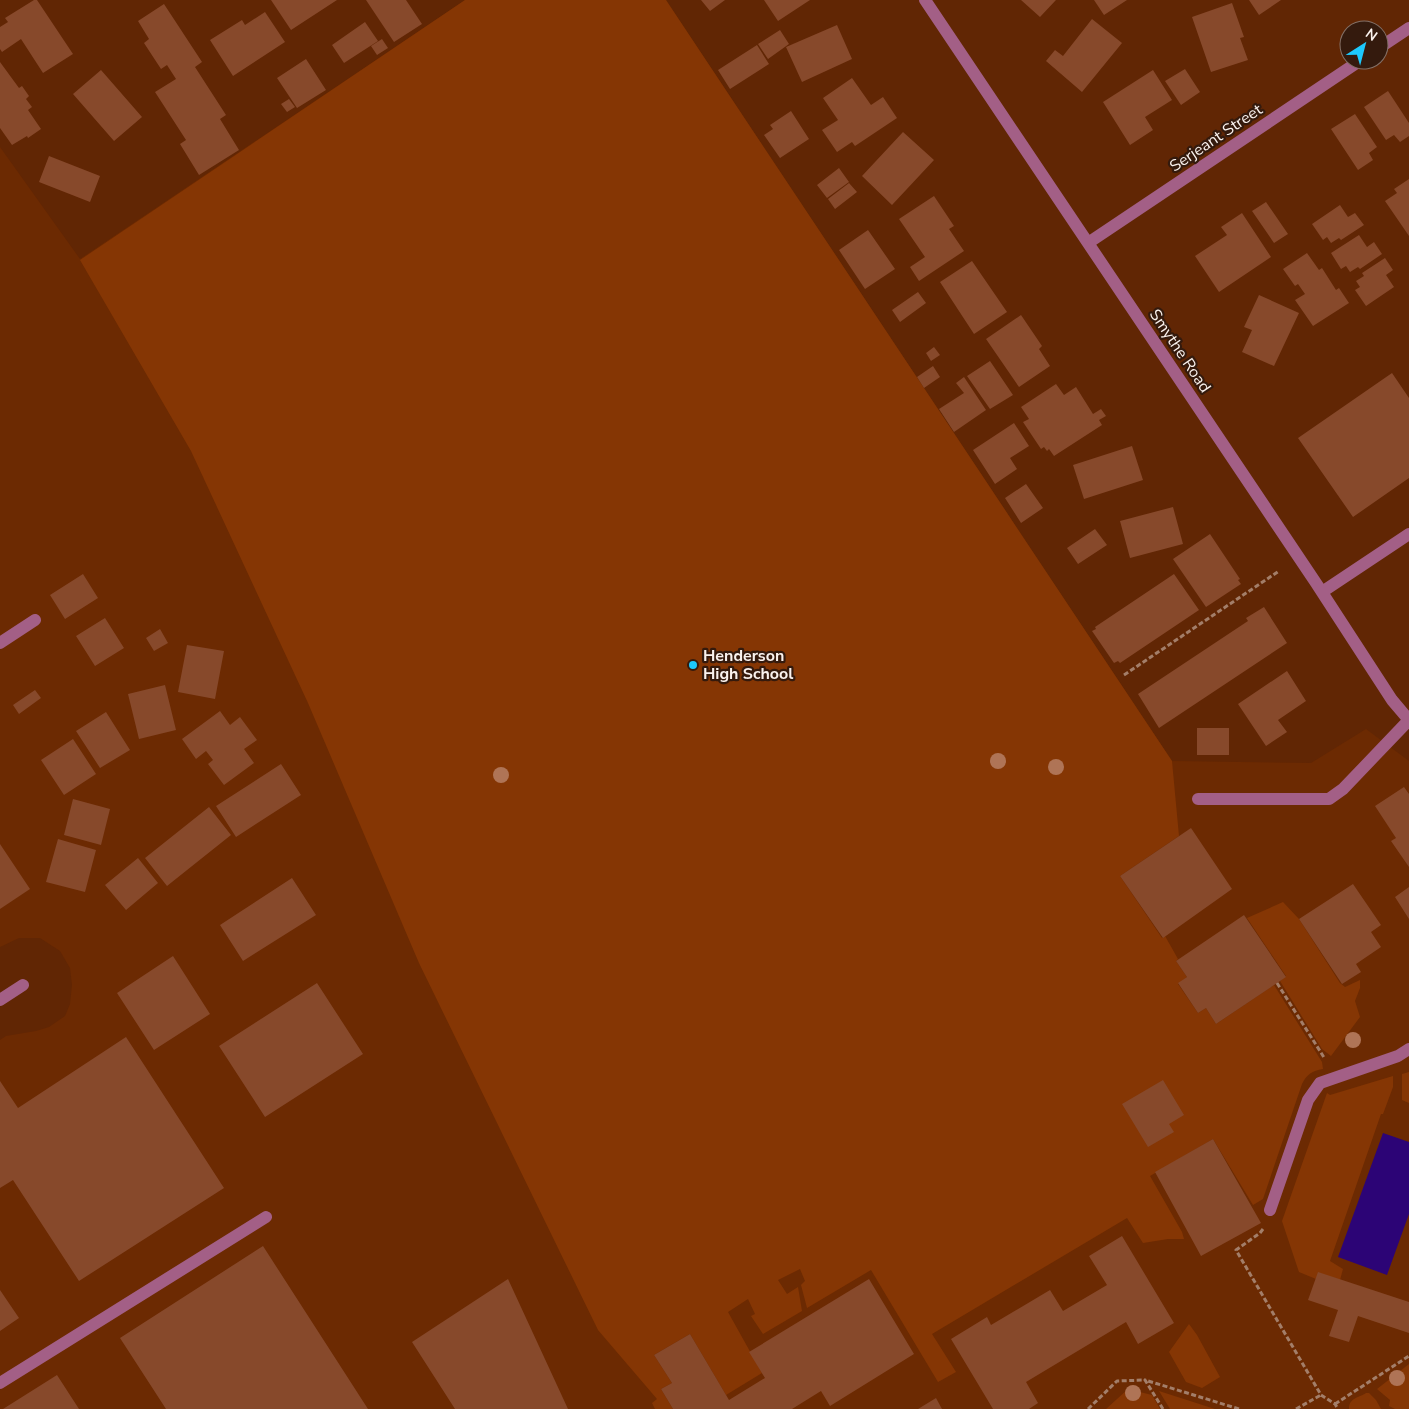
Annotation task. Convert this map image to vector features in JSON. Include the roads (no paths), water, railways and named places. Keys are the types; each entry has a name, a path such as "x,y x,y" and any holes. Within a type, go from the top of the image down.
{"street":[{"name":"Smythe Road","path":"925,0 1322,592 1392,700 1409,720"},
{"path":"1389,41 1409,28"},
{"name":"Serjeant Street","path":"1088,243 1346,70"},
{"path":"1322,592 1409,534"},
{"path":"0,643 35,620"},
{"path":"1198,799 1329,799 1343,789 1409,720"},
{"path":"0,1000 23,984"},
{"path":"1270,1210 1308,1100 1320,1082 1398,1056 1409,1049"},
{"path":"0,1383 266,1217"}],"place":[{"name":"Henderson High School","path":"693,665"}]}
